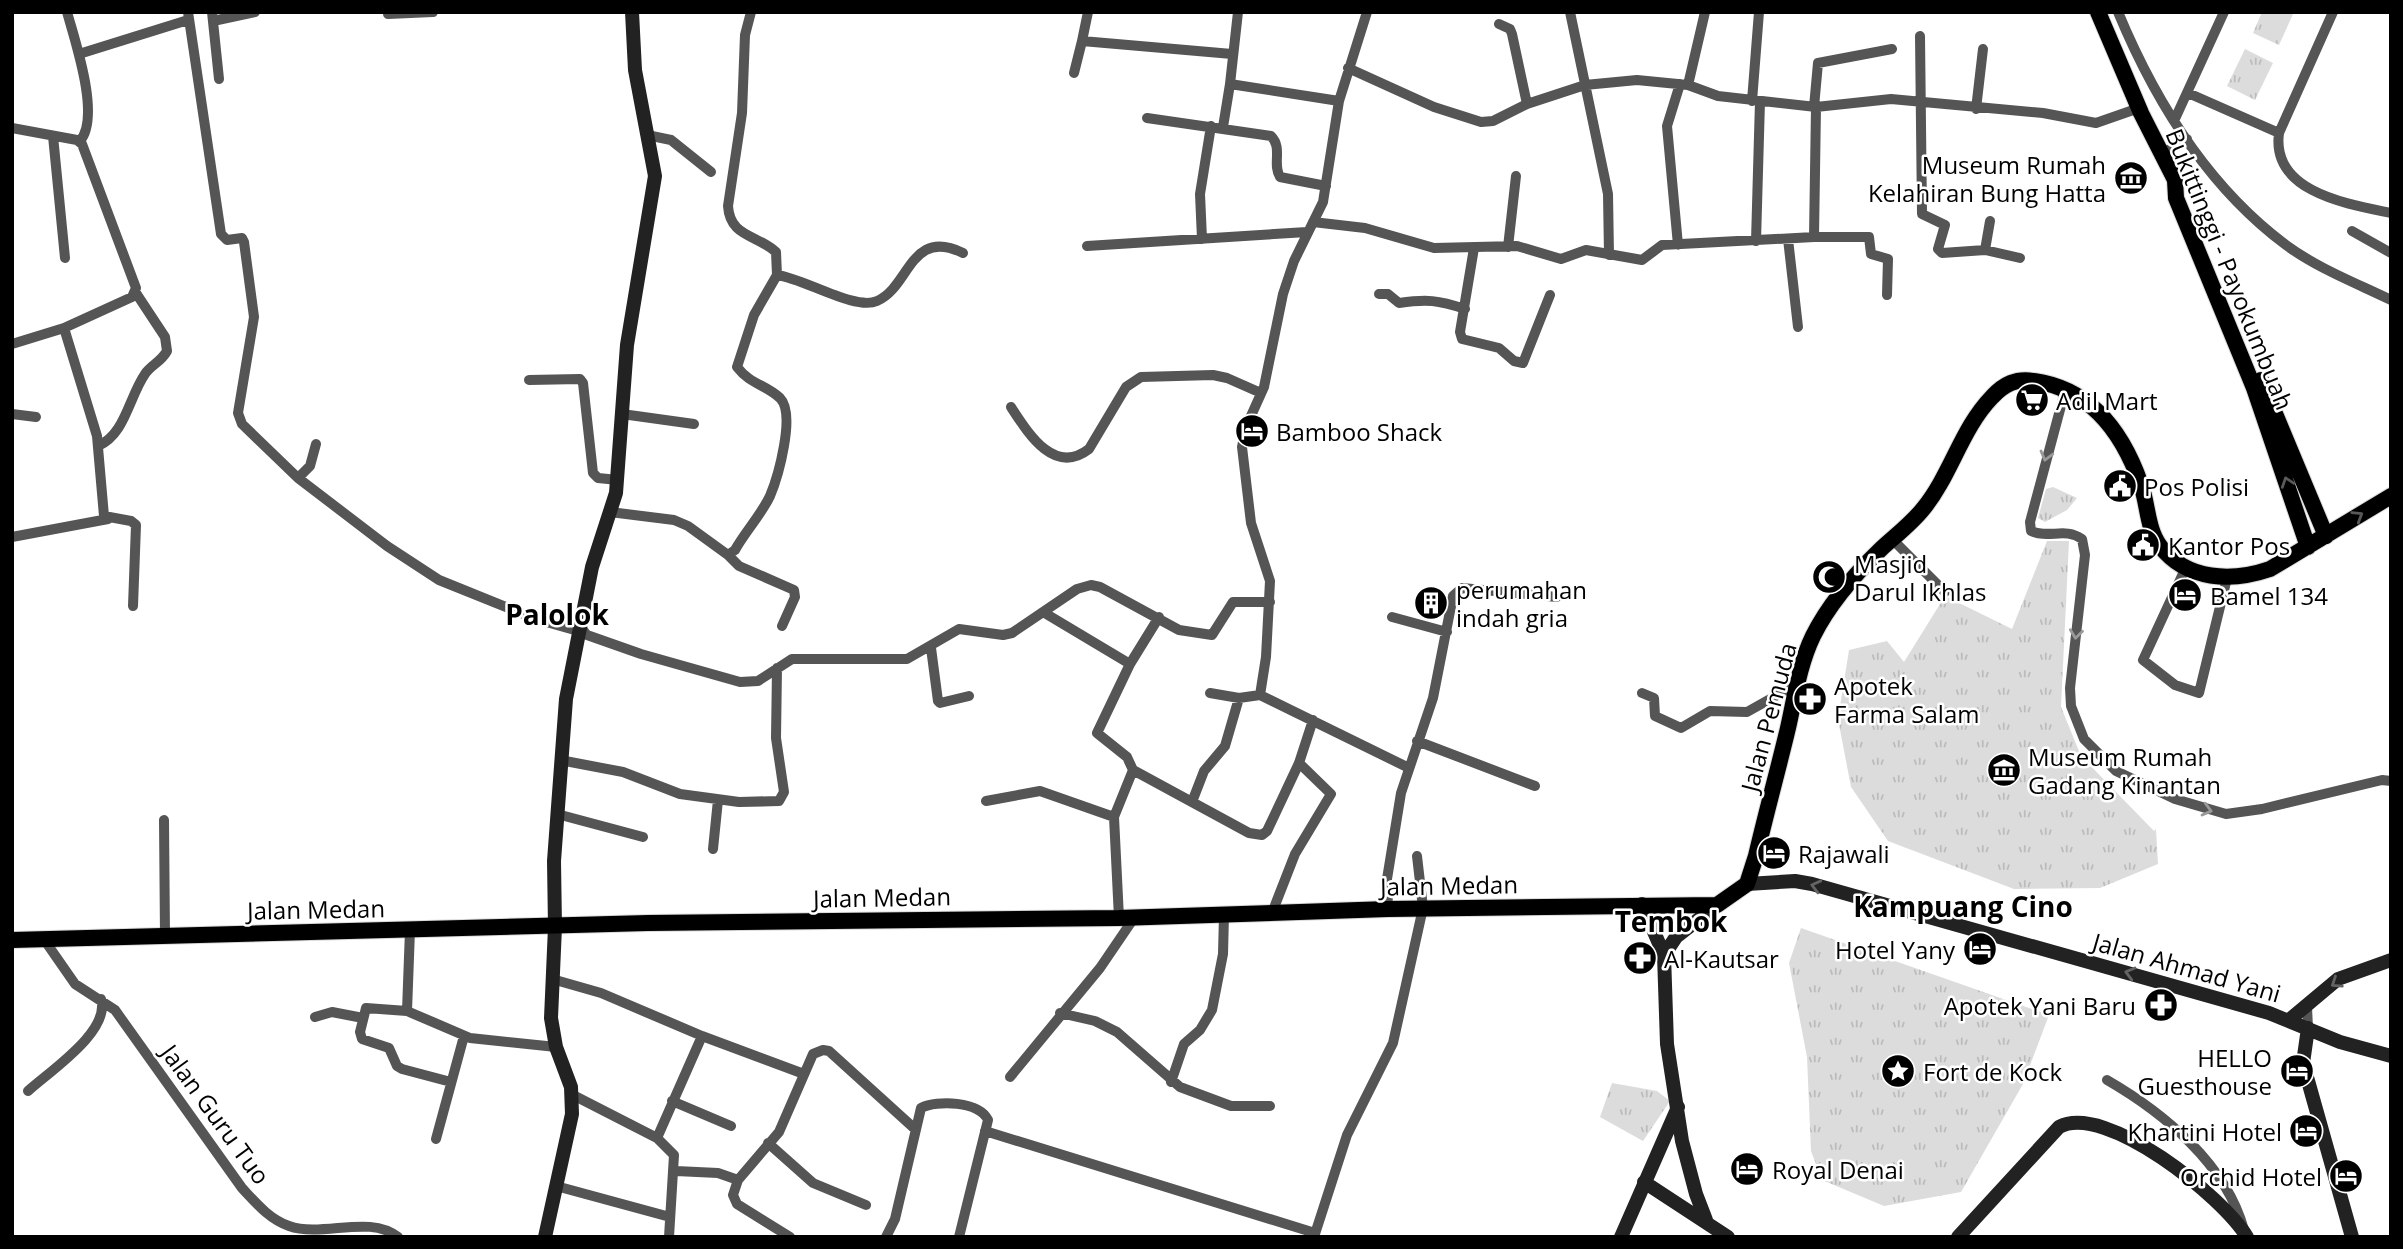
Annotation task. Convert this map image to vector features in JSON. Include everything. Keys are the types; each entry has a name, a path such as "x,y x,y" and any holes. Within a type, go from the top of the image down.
{"main road":[{"name":"Bukittinggi - Payokumbuah","path":"2098,12 2140,111 2175,180 2176,198 2254,388 2308,547"},
{"path":"2175,180 2185,196 2326,536"},
{"name":"Jalan Pemuda","path":"1746,884 1756,856 1797,684 1813,635 1830,607 1892,539 1923,510 1979,412 2001,387 2014,381 2034,381 2084,398 2099,411 2137,476 2158,544 2186,567 2211,577 2227,578 2270,569 2391,496"},
{"path":"1717,905 1746,884"},
{"name":"Jalan Medan","path":"12,940 928,918 1126,918 1423,908 1717,905"}],"street":[{"path":"67,12 79,54 88,112 84,136 80,141"},
{"path":"219,79 212,16 255,12"},
{"path":"388,14 433,12"},
{"path":"545,1237 569,1138 571,1094 556,1047 551,1018 560,760 578,628 592,566 618,480 627,345 655,176 635,70 632,12"},
{"path":"728,555 735,550 769,498 788,416 781,399 748,381 737,367 754,315 778,275 776,252 764,241 737,230 729,221 728,206 742,113 745,35 751,12"},
{"path":"1074,73 1088,12"},
{"path":"1202,239 1200,194 1230,84 1238,12"},
{"path":"1260,695 1266,657 1270,581 1251,523 1242,447 1245,427 1261,393 1283,294 1326,187 1339,101 1367,12"},
{"path":"1570,12 1608,194 1609,255"},
{"path":"1678,244 1667,126 1684,84 1705,12"},
{"path":"1756,241 1759,12"},
{"path":"2118,12 2162,103 2221,184 2287,246 2391,300"},
{"path":"2174,121 2224,12"},
{"path":"2333,12 2279,133 2276,152 2282,166 2294,178 2332,199 2391,213"},
{"path":"79,54 188,16 221,234 244,242 254,317 239,418 264,447 298,478 387,546 447,585 578,628 587,635 640,654 740,682 758,681 792,659 805,657 898,661 930,648 959,629 1003,635 1012,633 1077,589 1091,585 1159,617 1179,630 1212,635 1233,603 1270,602"},
{"path":"1499,24 1510,29 1512,34 1527,104"},
{"path":"1920,36 1923,216 1944,223 1938,249 1942,253 1985,250 2020,258"},
{"path":"1082,40 1232,54"},
{"path":"1814,237 1818,63 1892,49"},
{"path":"1976,109 1983,49"},
{"path":"1348,68 1434,107 1481,122 1493,121 1527,104 1585,85 1637,79 1684,84 1718,96 1815,107 1885,99 2043,113 2096,123 2162,103"},
{"path":"1230,84 1339,101"},
{"path":"2188,93 2279,133"},
{"path":"1147,118 1271,136 1277,146 1276,172 1280,177 1326,187"},
{"path":"12,128 80,141"},
{"path":"647,135 671,140 711,173"},
{"path":"53,136 65,258"},
{"path":"2163,153 2187,139"},
{"path":"80,141 136,293 165,337 167,351 157,365 145,373 111,439 98,446"},
{"path":"1508,247 1516,176"},
{"path":"1985,250 1990,221"},
{"path":"1087,246 1202,239 1310,227 1365,228 1434,248 1474,252 1517,246 1561,259 1570,258 1580,251 1642,260 1662,244 1869,237 1871,254 1888,259 1887,295"},
{"path":"2351,231 2391,253"},
{"path":"1788,239 1798,327"},
{"path":"778,275 791,276 865,304 880,300 886,295 914,258 926,250 942,246 963,253"},
{"path":"1474,252 1460,332 1462,339 1499,348 1514,361 1523,363 1550,295"},
{"path":"12,344 64,328 132,298 136,293"},
{"path":"1379,293 1388,294 1399,303 1416,299 1435,300 1465,309"},
{"path":"64,328 94,421 103,510 108,519"},
{"path":"1011,407 1032,440 1043,449 1070,457 1080,456 1089,449 1126,387 1141,377 1213,375 1227,378 1261,393"},
{"path":"529,380 580,379 583,383 593,473 598,478 618,480"},
{"path":"2065,391 2030,522 2031,531 2040,535 2064,532 2082,540 2085,555 2070,688 2076,724 2084,739 2116,771 2140,784 2175,800 2226,814 2391,781"},
{"path":"12,414 36,417"},
{"path":"622,415 694,424"},
{"path":"298,478 310,466 316,444"},
{"path":"610,512 674,520 688,526 739,566 794,590 795,597 782,626"},
{"path":"12,537 108,519 131,521 136,525 133,606"},
{"path":"1892,539 1945,592"},
{"path":"2186,567 2143,660 2175,685 2199,693 2227,578"},
{"path":"1388,909 1390,855 1407,767 1433,698 1453,596 1462,588 1557,597"},
{"path":"1043,612 1130,664"},
{"path":"1159,617 1130,664 1097,733 1127,757 1133,770 1249,833 1262,835 1267,831 1299,763 1313,720"},
{"path":"1392,617 1447,632"},
{"path":"930,648 938,701 969,696"},
{"path":"560,760 624,772 680,794 718,800 779,801 783,797 776,738 777,668"},
{"path":"1642,693 1654,698 1655,716 1681,728 1710,712 1747,712 1797,684"},
{"path":"1210,693 1239,698 1260,695 1407,767"},
{"path":"1192,802 1204,771 1225,746 1239,698"},
{"path":"1417,741 1535,786"},
{"path":"1272,913 1295,854 1331,794 1299,763"},
{"path":"1010,1076 1100,968 1126,918 1114,817 1133,770"},
{"path":"986,801 1040,791 1114,817"},
{"path":"713,849 718,800"},
{"path":"557,814 643,837"},
{"path":"164,820 165,936"},
{"path":"985,1131 1315,1235 1347,1135 1393,1043 1423,908 1418,856"},
{"name":"Jalan Ahmad Yani","path":"1746,884 1795,881 1812,884 2289,1020 2391,1056"},
{"path":"1642,905 1664,955 1667,1044 1688,1170 1706,1220"},
{"path":"1664,955 1676,937 1717,905"},
{"path":"1171,1082 1184,1044 1200,1030 1212,1010 1223,954 1224,915"},
{"path":"407,1011 410,930"},
{"name":"Jalan Guru Tuo","path":"43,939 75,984 115,1010 253,1200 265,1212 290,1226 330,1233 378,1228 398,1237"},
{"path":"2289,1020 2338,979 2391,960"},
{"path":"552,979 601,993 702,1036 804,1074"},
{"path":"28,1091 79,1046 100,1022 104,1008 101,999"},
{"path":"451,1082 397,1066 389,1048 360,1037 365,1009 371,1006 407,1011 464,1036 556,1047"},
{"path":"2307,1007 2308,1028 2303,1063 2352,1237"},
{"path":"315,1017 332,1012 363,1018"},
{"path":"1060,1013 1095,1021 1117,1032 1171,1082 1231,1107 1270,1106"},
{"path":"436,1139 464,1036"},
{"path":"657,1138 702,1036"},
{"path":"790,1237 737,1203 733,1195 738,1180 779,1132 813,1054 829,1051 915,1129"},
{"path":"2107,1080 2145,1105 2215,1171 2236,1202 2246,1235"},
{"path":"571,1094 657,1138 674,1155 676,1171 669,1237"},
{"path":"673,1101 731,1126"},
{"path":"886,1237 895,1219 921,1108 932,1103 983,1113 988,1120 960,1237"},
{"path":"1621,1237 1678,1106"},
{"path":"1958,1237 2059,1127 2071,1120 2112,1129 2158,1153 2246,1235"},
{"path":"768,1143 813,1183 866,1205"},
{"path":"676,1171 718,1173 738,1180"},
{"path":"1644,1182 1706,1220 1728,1237"},
{"path":"556,1186 670,1217"}],"green space":[{"path":"2262,12 2294,12 2279,45 2253,33"},
{"path":"2245,49 2273,63 2255,100 2227,86"},
{"path":"2053,487 2077,498 2067,510 2045,522 2038,518 2046,489"},
{"path":"2047,541 2069,541 2061,707 2081,756 2154,831 2156,829 2158,864 2100,888 2014,889 1888,841 1851,787 1838,719 1849,650 1887,641 1904,662 1945,596 2012,629"},
{"path":"1801,928 2049,1015 2023,1084 1961,1192 1884,1206 1822,1180 1811,1151 1807,1057 1789,963"},
{"path":"1612,1083 1657,1091 1670,1101 1643,1141 1600,1117"}],"place":[{"name":"Museum Rumah Kelahiran Bung Hatta","path":"2131,178"},
{"name":"Adil Mart","path":"2032,400"},
{"name":"Bamboo Shack","path":"1252,431"},
{"name":"Pos Polisi","path":"2120,486"},
{"name":"Kantor Pos","path":"2143,545"},
{"name":"Masjid Darul Ikhlas","path":"1829,577"},
{"name":"Bamel 134","path":"2185,595"},
{"name":"perumahan indah gria","path":"1431,603"},
{"name":"Apotek Farma Salam","path":"1810,699"},
{"name":"Museum Rumah Gadang Kinantan","path":"2004,770"},
{"name":"Rajawali","path":"1774,853"},
{"name":"Hotel Yany","path":"1980,949"},
{"name":"Al-Kautsar","path":"1640,958"},
{"name":"Apotek Yani Baru","path":"2161,1005"},
{"name":"Fort de Kock","path":"1898,1071"},
{"name":"HELLO Guesthouse","path":"2297,1071"},
{"name":"Khartini Hotel","path":"2306,1131"},
{"name":"Royal Denai","path":"1747,1169"},
{"name":"Orchid Hotel","path":"2346,1176"}],"district":[{"name":"Palolok","path":"557,614"},
{"name":"Kampuang Cino","path":"1963,906"},
{"name":"Tembok","path":"1671,921"}]}
